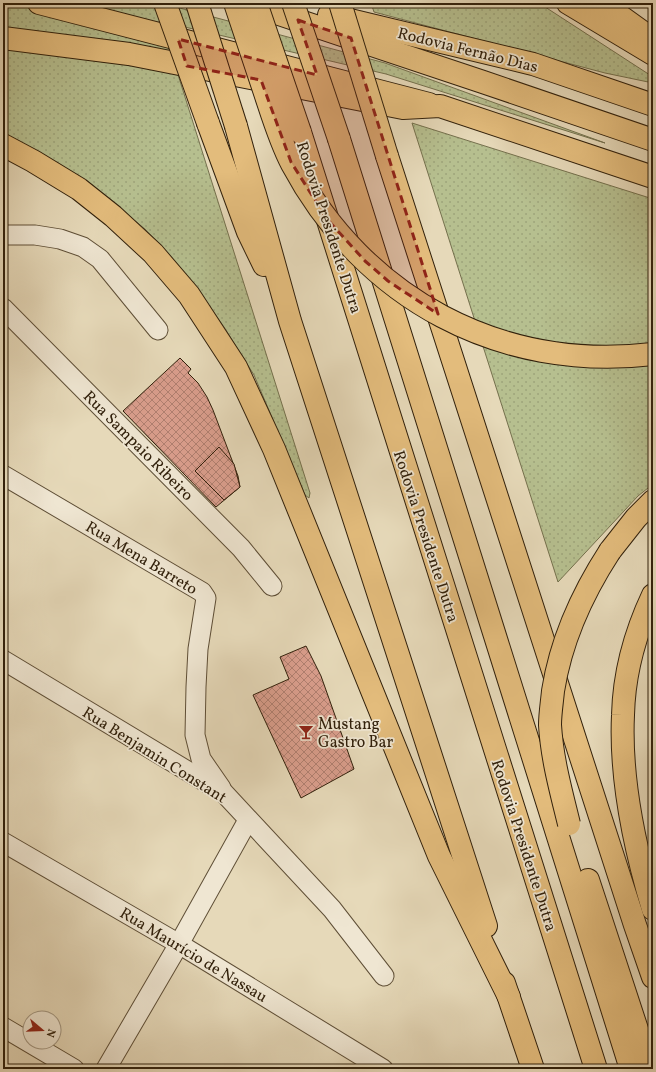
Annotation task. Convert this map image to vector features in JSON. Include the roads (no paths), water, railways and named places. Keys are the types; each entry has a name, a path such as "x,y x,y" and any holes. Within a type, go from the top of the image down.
{"highway":[{"path":"39,3 440,106 653,177"},
{"path":"165,3 248,232 290,321"},
{"path":"197,3 236,126 290,321 509,997 534,1069"},
{"path":"235,3 279,134 291,162 306,189 338,233 365,261 388,281 439,315 473,331 520,346 575,356 625,357 653,354"},
{"path":"246,3 653,140"},
{"name":"Rodovia Presidente Dutra","path":"256,3 300,132 596,1069"},
{"name":"Rodovia Fernão Dias","path":"279,3 533,64 653,105"},
{"name":"Rodovia Presidente Dutra","path":"293,3 339,139 631,1069"},
{"path":"340,3 387,156 630,910 653,976"},
{"path":"568,3 653,54"},
{"path":"602,3 653,39"},
{"path":"3,38 129,54 403,108 440,106"},
{"path":"3,145 79,189 113,216 153,253 189,295 236,367 274,449 439,856 509,997"},
{"path":"650,1069 569,824 556,770 550,724 555,683 564,643 588,586 610,551 636,518 653,500"},
{"path":"653,595 646,610 635,645 626,682 623,714 625,765 631,818 638,854 653,909"}],"street":[{"path":"3,235 35,235 60,239 83,247 100,259 158,330"},
{"name":"Rua Sampaio Ribeiro","path":"3,308 241,548 272,586"},
{"name":"Rua Mena Barreto","path":"3,475 205,595 206,598 198,650 195,735 201,759 224,793"},
{"name":"Rua Benjamin Constant","path":"3,660 224,793 332,909 384,976"},
{"path":"106,1069 179,944 248,820"},
{"name":"Rua Maurício de Nassau","path":"3,842 179,944 383,1069"},
{"path":"3,1027 74,1069"}],"place":[{"name":"Mustang Gastro Bar","path":"306,732"}]}
